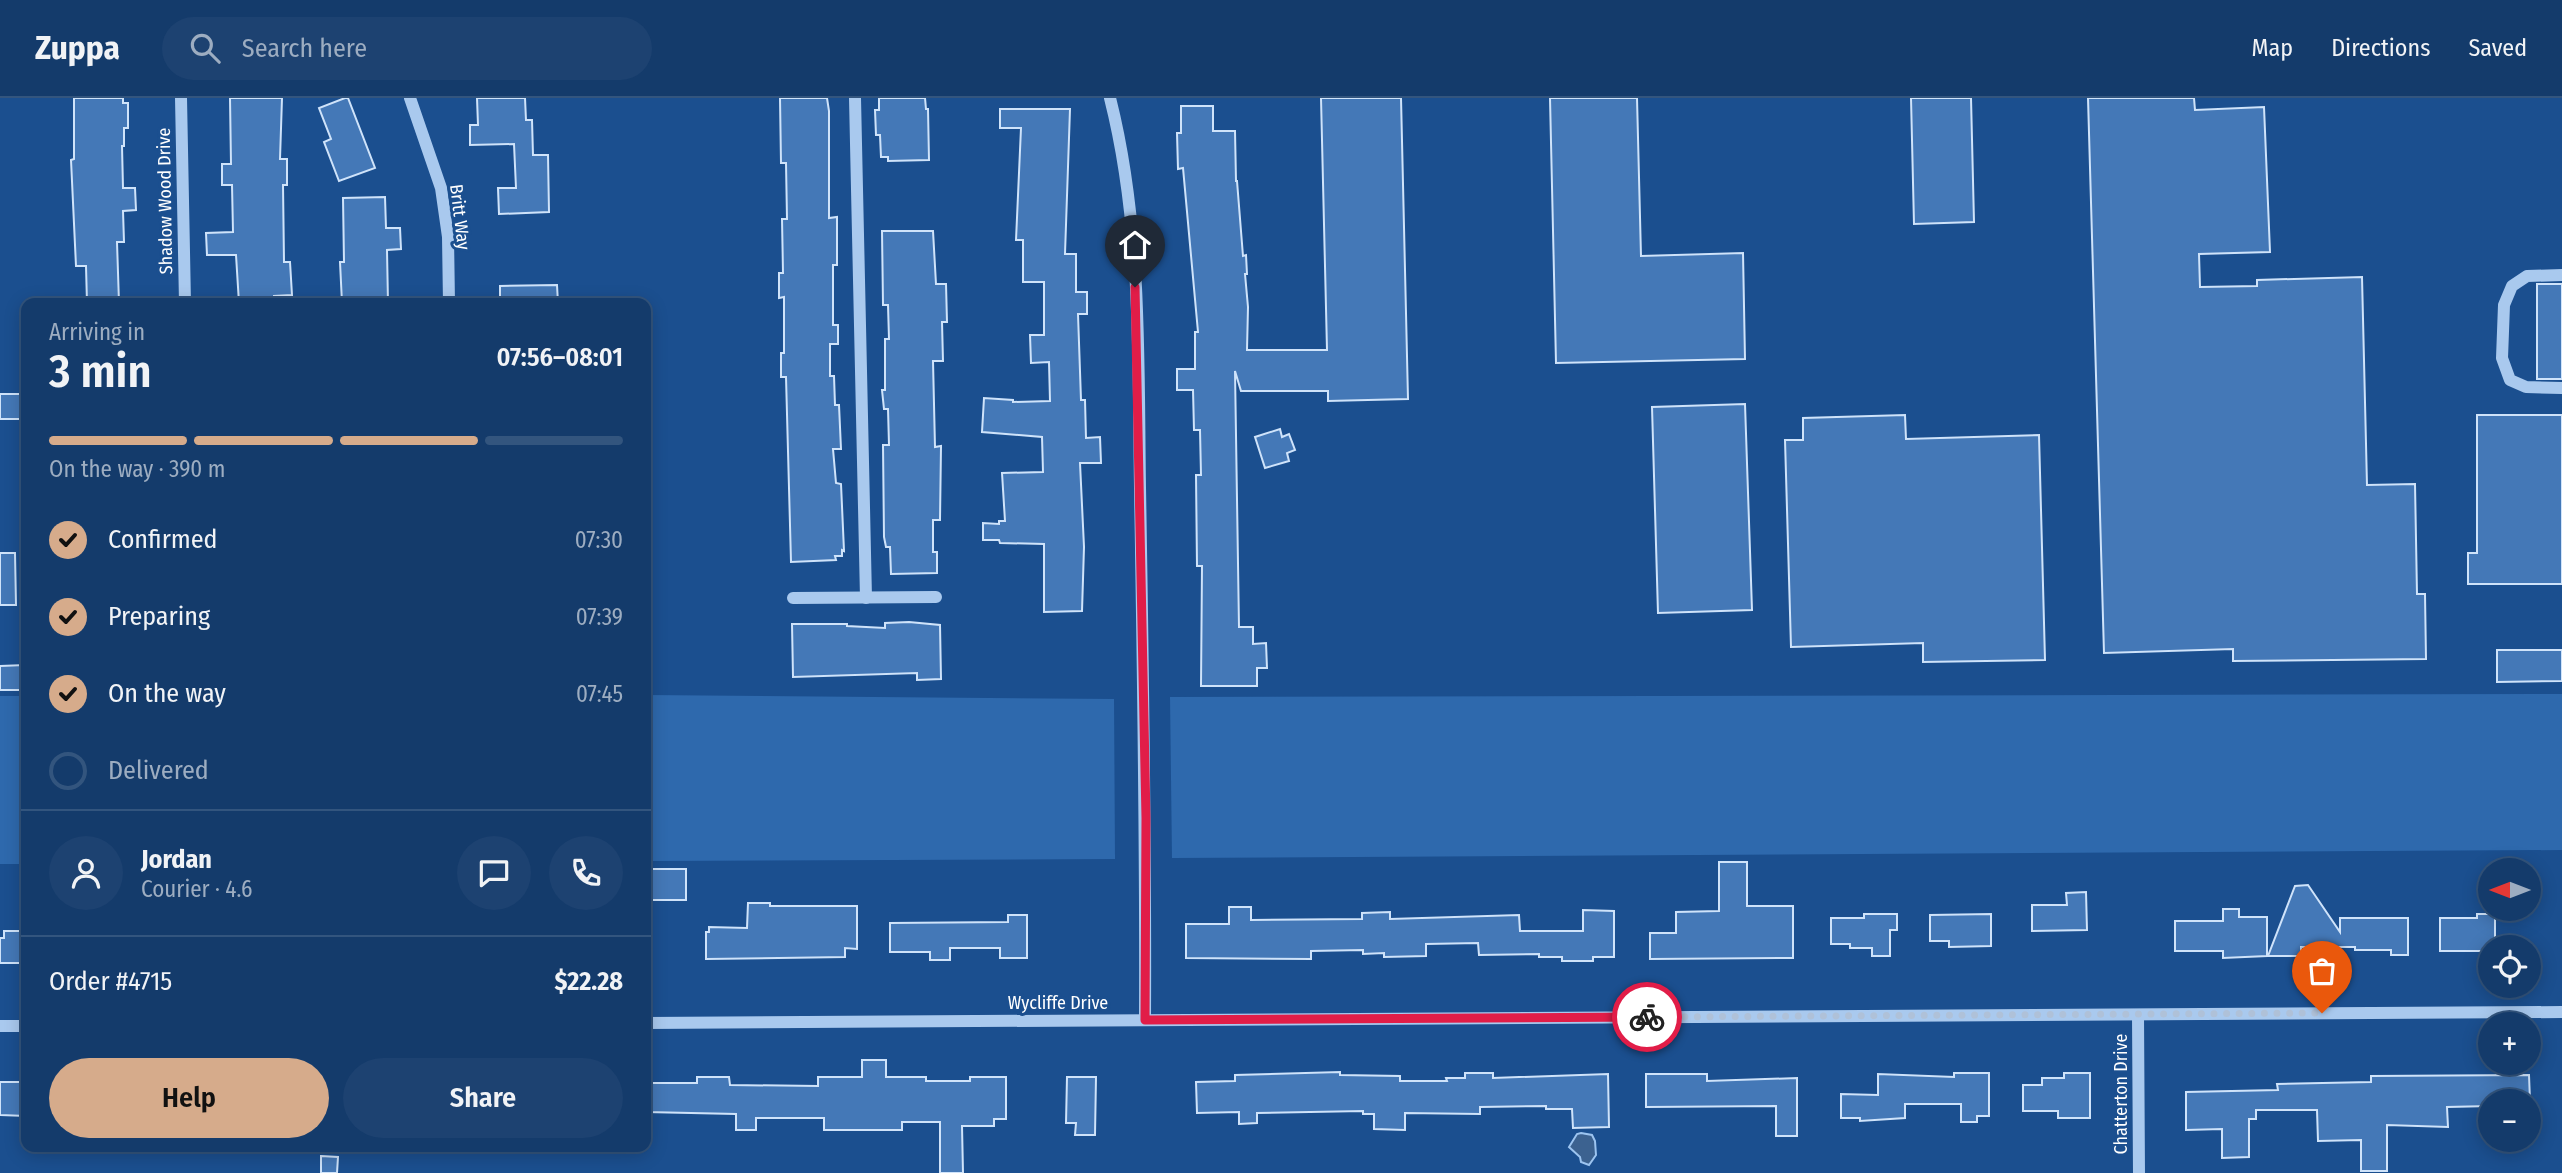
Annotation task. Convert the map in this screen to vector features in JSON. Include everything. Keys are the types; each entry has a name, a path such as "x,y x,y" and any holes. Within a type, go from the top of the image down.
{"street":[{"name":"Shadow Wood Drive","path":"181,98 185,298"},
{"name":"Britt Way","path":"410,98 441,188 448,237 449,298"},
{"path":"855,98 866,598"},
{"path":"1110,98 1122,146 1131,209 1137,312 1146,818 1145,1020"},
{"path":"2562,275 2527,276 2512,286 2504,305 2502,358 2510,380 2526,387 2562,388"},
{"path":"793,598 936,597"},
{"name":"Wycliffe Drive","path":"651,1023 2562,1012"},
{"name":"Chatterton Drive","path":"2138,1015 2139,1173"},
{"path":"0,1026 21,1026"}],"shaded area":[{"path":"2562,694 2562,850 1172,858 1170,697"},
{"path":"651,695 1114,699 1115,859 651,861"},
{"path":"0,696 21,696 21,864 0,864"},
{"path":"1577,1134 1592,1135 1595,1141 1596,1155 1589,1165 1581,1162 1580,1157 1569,1147"}],"building":[{"path":"74,98 123,98 123,103 128,103 128,128 124,128 122,146 123,188 135,188 136,210 123,211 124,242 117,242 119,298 87,298 86,266 76,266 71,160 74,159"},
{"path":"230,98 282,98 280,159 287,159 287,185 283,185 284,262 290,262 292,295 239,298 236,255 207,255 206,233 233,232 232,185 222,185 222,164 231,164"},
{"path":"348,98 375,168 339,181 324,142 331,139 319,108"},
{"path":"477,98 525,98 526,120 532,120 533,155 548,155 549,212 499,214 498,188 516,188 514,144 470,145 470,125 478,125"},
{"path":"780,98 827,98 829,111 829,218 837,217 837,265 833,265 833,325 838,325 838,344 830,344 830,376 834,376 835,405 839,405 841,449 833,449 836,483 841,484 844,551 842,550 842,556 835,556 836,560 791,562 786,377 781,377 784,297 779,298 779,273 783,273 782,219 787,219 786,163 781,163"},
{"path":"879,98 925,98 928,109 929,160 888,161 888,157 881,157 880,135 876,135 875,110 879,110"},
{"path":"1321,98 1401,98 1408,399 1328,401 1328,391 1241,391 1235,371 1239,627 1253,627 1253,644 1266,643 1267,668 1257,668 1257,686 1201,686 1202,566 1197,566 1196,475 1201,475 1200,430 1194,430 1193,390 1177,390 1177,369 1195,369 1195,332 1198,332 1183,168 1178,169 1177,133 1181,133 1181,106 1213,106 1213,131 1235,131 1236,181 1243,256 1246,255 1247,350 1327,350"},
{"path":"1550,98 1637,98 1641,256 1743,253 1745,359 1556,363"},
{"path":"1911,98 1971,98 1974,222 1914,224"},
{"path":"2088,98 2194,98 2195,110 2264,107 2270,252 2199,254 2200,287 2257,286 2257,280 2362,277 2367,485 2415,484 2417,594 2425,594 2426,659 2233,661 2233,649 2104,653"},
{"path":"1000,109 1070,109 1065,254 1076,254 1076,292 1087,292 1087,314 1078,314 1081,400 1085,400 1086,438 1100,437 1101,463 1080,463 1084,547 1082,611 1044,612 1044,544 983,540 983,523 999,524 999,521 1005,521 1002,473 1043,472 1042,437 982,432 984,398 1013,402 1050,401 1049,362 1031,363 1030,335 1044,335 1044,282 1023,282 1023,240 1016,240 1021,128 1000,128"},
{"path":"385,197 386,228 400,228 401,249 387,250 388,298 342,298 340,262 344,262 343,198"},
{"path":"882,231 933,231 936,284 946,284 947,322 942,322 943,361 933,361 935,447 941,446 940,520 933,520 933,552 937,552 937,573 891,574 890,547 886,547 884,537 883,445 889,445 888,409 884,409 882,390 885,390 885,339 889,339 888,305 883,305"},
{"path":"2537,284 2562,284 2562,379 2537,379"},
{"path":"557,285 558,298 500,298 500,286"},
{"path":"0,394 21,394 21,419 0,419"},
{"path":"1745,404 1752,610 1658,613 1652,407"},
{"path":"1905,415 1906,439 2039,435 2045,660 1923,662 1923,643 1791,647 1785,440 1803,440 1803,418"},
{"path":"2477,415 2562,415 2562,584 2468,584 2468,553 2477,553"},
{"path":"1280,429 1282,437 1289,434 1295,450 1287,453 1289,461 1265,468 1255,437"},
{"path":"0,553 15,553 16,605 0,605"},
{"path":"885,623 940,625 941,679 917,680 917,673 793,677 792,624 847,624 885,628"},
{"path":"2497,650 2562,650 2562,681 2497,682"},
{"path":"21,665 21,690 0,690 0,666"},
{"path":"1719,862 1747,862 1747,906 1793,906 1793,958 1650,959 1650,933 1676,933 1676,912 1719,911"},
{"path":"651,869 686,869 686,900 651,900"},
{"path":"2308,885 2340,932 2340,918 2408,918 2408,955 2391,955 2391,950 2355,950 2355,947 2301,947 2301,956 2268,956 2295,886"},
{"path":"2086,892 2087,930 2032,931 2032,905 2067,905 2066,893"},
{"path":"748,903 770,903 770,906 857,906 857,949 845,948 845,957 706,959 706,932 709,932 709,927 747,928"},
{"path":"1229,907 1251,907 1251,920 1362,919 1362,913 1390,912 1390,919 1519,915 1520,931 1583,931 1583,910 1614,911 1614,957 1593,957 1593,961 1562,961 1562,957 1539,957 1539,954 1479,955 1478,943 1426,944 1426,956 1384,957 1384,953 1363,954 1363,950 1311,951 1311,959 1186,958 1186,924 1229,924"},
{"path":"2223,909 2239,909 2239,917 2267,917 2267,956 2223,958 2223,951 2175,951 2175,921 2223,921"},
{"path":"1864,914 1897,914 1897,930 1890,930 1890,956 1872,956 1872,948 1850,948 1850,944 1831,944 1831,918 1864,918"},
{"path":"1991,914 1991,946 1949,947 1949,941 1930,941 1930,915"},
{"path":"2478,914 2478,921 2495,921 2495,935 2478,935 2478,951 2440,951 2440,918 2477,918"},
{"path":"1008,915 1027,915 1027,958 1000,958 1000,948 950,948 950,960 930,960 930,952 890,952 890,923 1008,922"},
{"path":"4,931 21,931 21,963 0,963 0,938 4,938"},
{"path":"862,1060 886,1060 886,1077 970,1081 970,1077 1006,1077 1006,1119 994,1119 994,1126 962,1126 963,1173 940,1173 940,1122 902,1122 902,1130 824,1130 824,1118 756,1118 756,1130 736,1130 736,1114 651,1112 651,1083 697,1083 697,1077 729,1077 730,1085 818,1086 818,1077 862,1077"},
{"path":"1340,1072 1340,1075 1400,1076 1400,1081 1447,1081 1446,1078 1465,1078 1465,1073 1493,1073 1493,1078 1608,1074 1609,1127 1573,1128 1572,1109 1546,1109 1546,1106 1480,1107 1480,1114 1405,1113 1405,1130 1374,1129 1374,1114 1363,1114 1363,1111 1257,1113 1257,1123 1239,1124 1239,1112 1197,1113 1196,1082 1235,1081 1235,1075"},
{"path":"1954,1073 1989,1073 1989,1116 1977,1116 1977,1122 1961,1122 1961,1104 1905,1104 1905,1118 1860,1121 1860,1118 1841,1118 1841,1094 1878,1095 1878,1074 1954,1077"},
{"path":"2064,1073 2090,1073 2090,1118 2058,1118 2058,1111 2023,1111 2023,1085 2042,1085 2042,1078 2064,1078"},
{"path":"1646,1074 1707,1074 1707,1081 1797,1078 1797,1136 1776,1136 1776,1106 1646,1107"},
{"path":"2529,1075 2530,1089 2478,1089 2478,1106 2447,1107 2448,1127 2387,1125 2387,1171 2361,1171 2361,1140 2318,1141 2317,1110 2256,1110 2256,1119 2249,1119 2249,1157 2222,1158 2222,1129 2186,1130 2186,1092 2278,1090 2277,1084 2371,1082 2371,1076"},
{"path":"1067,1077 1096,1077 1095,1135 1075,1135 1076,1123 1066,1123"},
{"path":"0,1082 21,1082 21,1116 0,1115"},
{"path":"321,1156 338,1157 337,1173 321,1173"}],"way so far":[{"path":"1647,1017 2322,1013"}],"route":[{"path":"1135,287 1146,818 1145,1020 1647,1017"}]}
